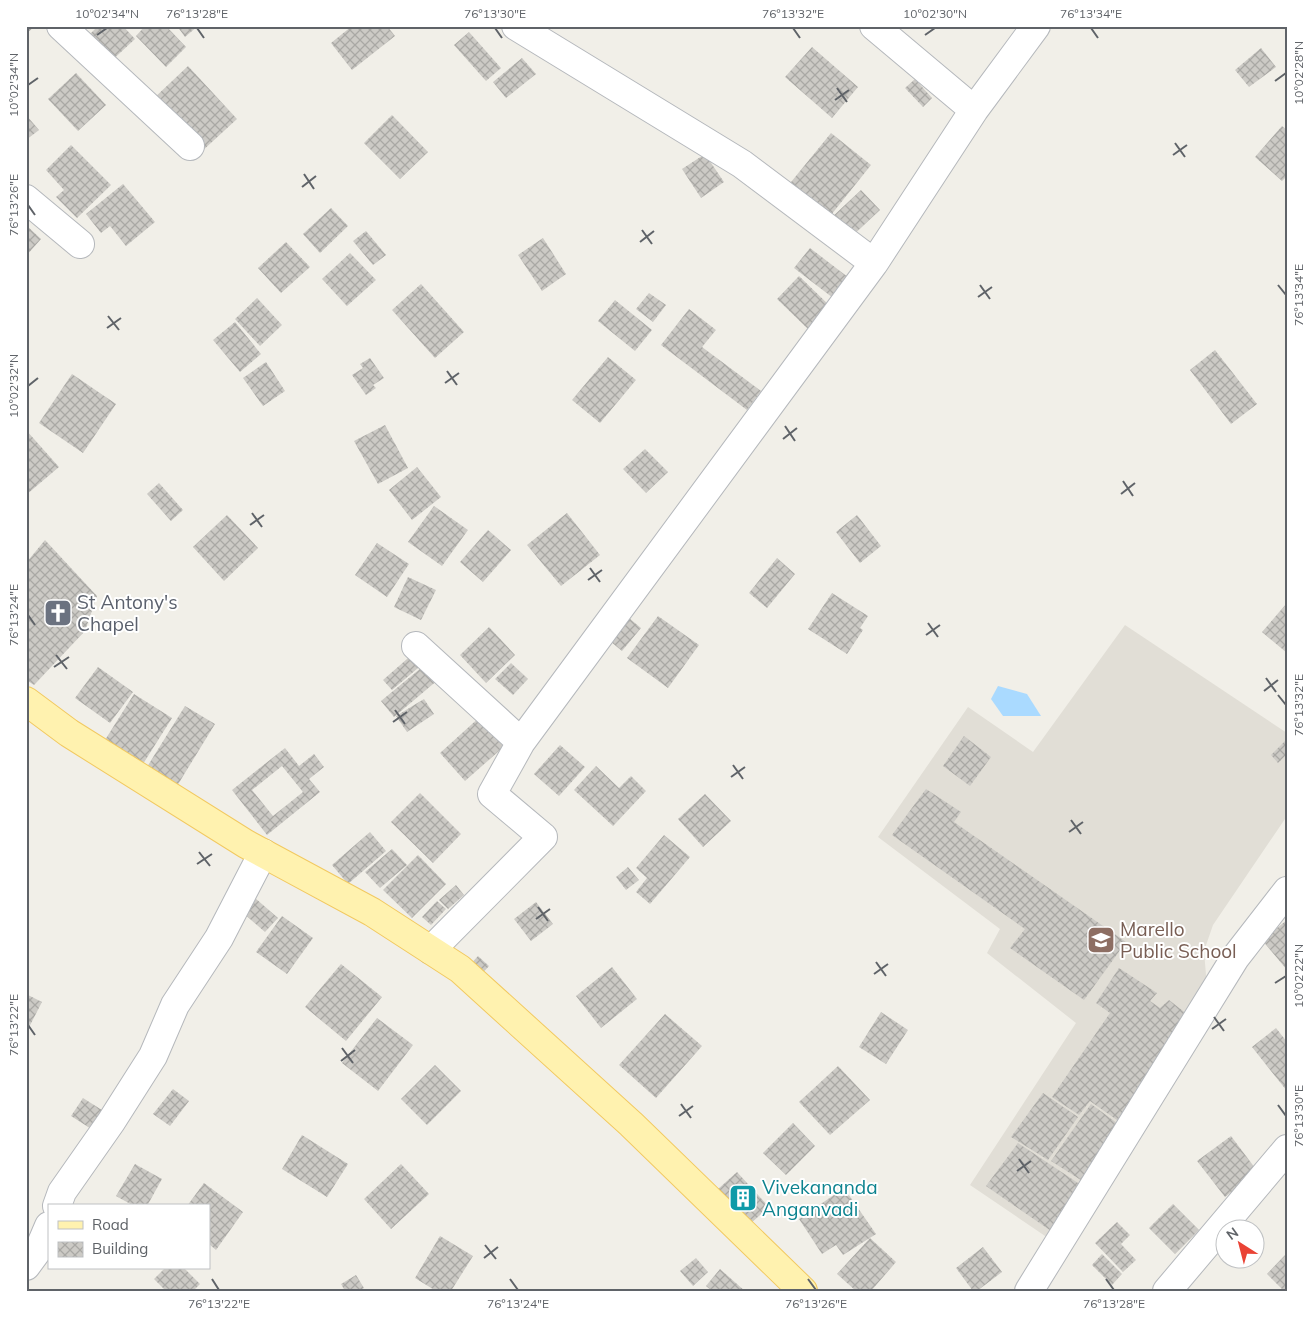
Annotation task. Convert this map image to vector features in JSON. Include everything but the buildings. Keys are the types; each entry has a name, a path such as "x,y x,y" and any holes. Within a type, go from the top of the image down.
{"main road":[{"path":"26,701 69,733 263,853 372,912 465,974 631,1124 803,1291"}],"street":[{"path":"61,26 190,146"},
{"path":"516,26 742,164 874,263"},
{"path":"874,26 974,110"},
{"path":"431,950 544,837 492,794 521,742 874,263 974,110 1036,26"},
{"path":"26,199 80,244"},
{"path":"416,646 521,742"},
{"path":"58,1204 62,1192 111,1122 153,1056 175,1005 219,938 263,853"},
{"path":"1029,1291 1235,958 1287,891"},
{"path":"1167,1291 1287,1149"},
{"path":"26,1266 40,1247 48,1228"}],"shaded area":[{"name":"Marello Public School","path":"1125,625 1287,733 1287,816 1213,925 1204,951 1208,999 1051,1240 970,1185 1076,1023 987,953 1000,929 878,837 968,707 1033,752"}],"water":[{"path":"998,686 1027,694 1041,716 1003,716 991,699"}],"place":[{"name":"St Antony's Chapel","path":"58,613"},
{"name":"Marello Public School","path":"1101,940"},
{"name":"Vivekananda Anganvadi","path":"743,1198"}]}
